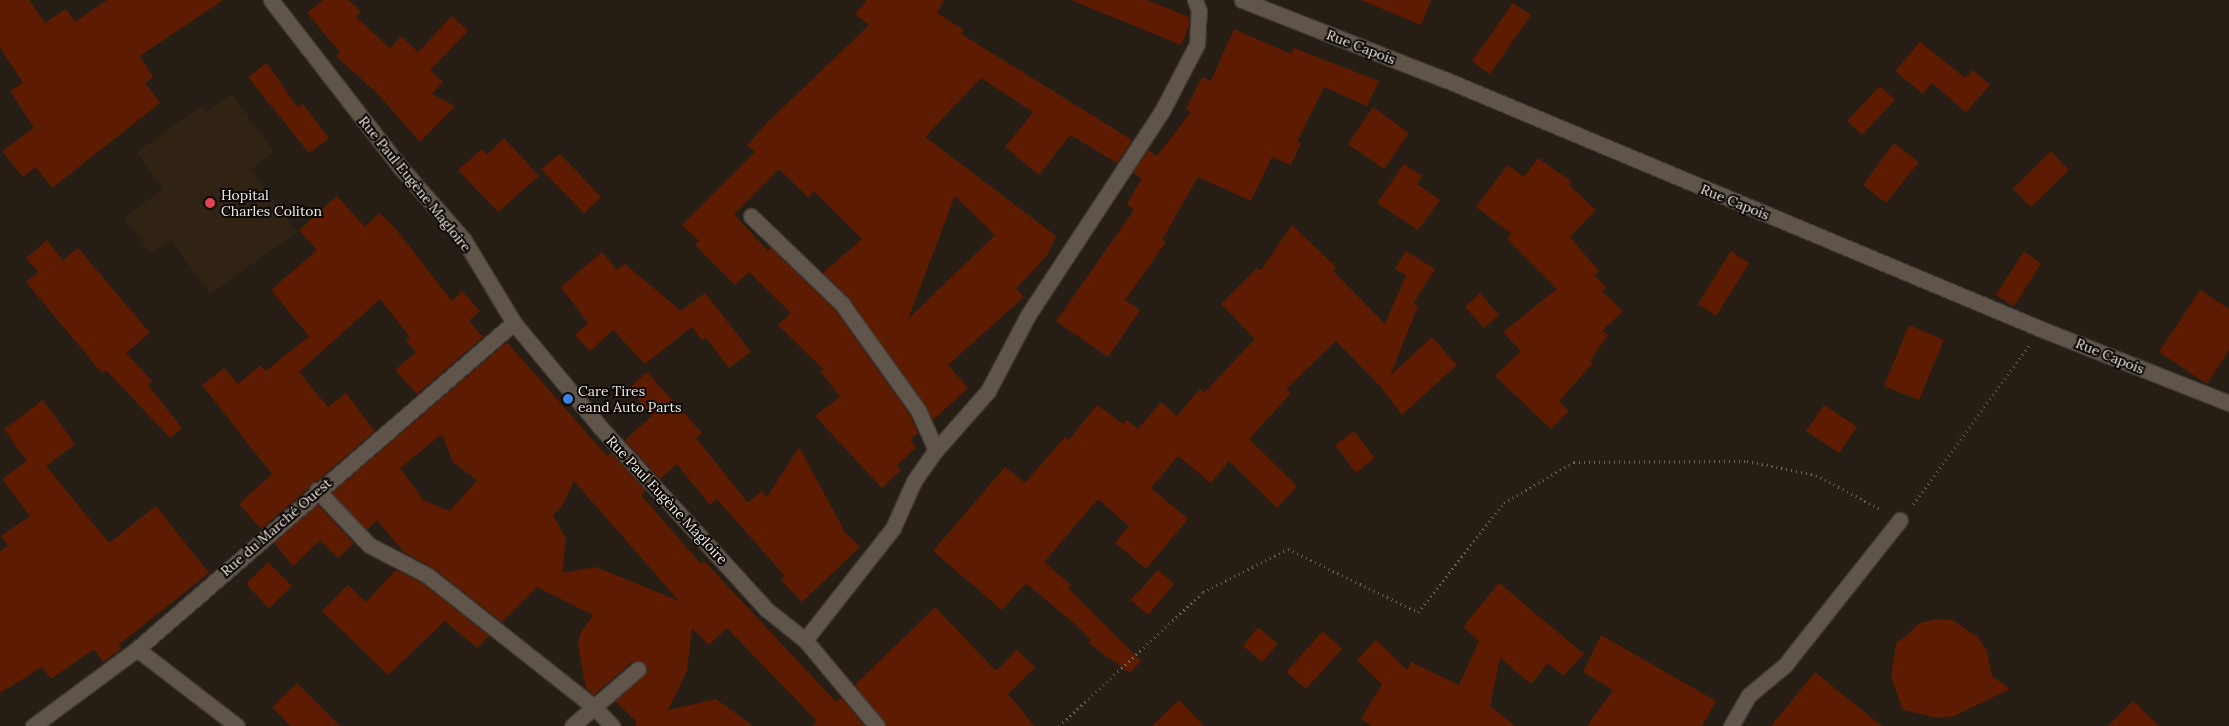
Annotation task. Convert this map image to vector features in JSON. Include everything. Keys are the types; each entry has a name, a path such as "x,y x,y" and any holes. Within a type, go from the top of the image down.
{"street":[{"name":"Rue Paul Eugène Magloire","path":"271,0 401,168 464,240 514,323 612,442 766,609 805,640 876,726"},
{"path":"805,640 893,528 914,481 936,450 988,391 1028,315 1162,111 1197,44 1199,11 1195,0"},
{"name":"Rue Capois","path":"1242,0 1444,79 2041,329 2229,402"},
{"path":"751,216 842,304 918,410 936,450"},
{"name":"Rue du Marché Ouest","path":"33,726 137,650 318,490 514,323"},
{"path":"318,490 369,545 427,575 593,706 612,726"},
{"path":"1731,726 1749,695 1785,665 1900,520"},
{"path":"137,650 237,726"},
{"path":"572,726 638,669"}],"path":[{"path":"1059,726 1203,592 1288,549 1418,612 1504,503 1574,462 1748,461 1816,475 1900,520 2041,329"}],"shaded area":[{"name":"Hopital Charles Coliton","path":"232,94 274,152 251,169 297,232 210,294 171,240 151,254 125,217 163,189 137,152 202,106 207,112"}],"building":[{"path":"0,0 29,0 45,23 66,9 75,22 107,0 223,0 140,56 153,77 145,83 160,103 52,188 36,167 23,177 2,151 34,128 10,91 23,83 0,47"},
{"path":"323,0 348,0 361,11 356,17 390,48 401,36 418,52 452,16 468,31 430,70 443,82 432,94 455,106 420,142 378,94 336,56 340,52 307,13"},
{"path":"867,0 944,0 937,13 964,30 961,34 1132,140 1117,163 1070,135 1039,175 1005,147 1033,112 981,78 925,137 1056,236 1048,254 1016,289 1024,297 948,365 968,388 933,420 850,299 823,273 862,239 814,191 808,197 779,169 734,214 768,251 771,248 835,310 910,415 918,433 910,440 916,448 897,465 901,470 882,488 815,416 840,397 820,371 823,369 778,325 791,313 749,272 735,285 695,245 699,241 682,225 755,152 747,145 770,120 869,25 855,14","holes":["955,196 995,235 908,319"]},
{"path":"1071,0 1147,0 1189,17 1189,26 1181,45"},
{"path":"1361,0 1431,0 1421,25"},
{"path":"1513,3 1531,15 1490,74 1472,61"},
{"path":"1234,29 1291,54 1294,48 1379,81 1367,106 1324,87 1297,142 1301,143 1291,165 1272,157 1251,201 1198,177 1162,240 1166,242 1125,300 1140,310 1108,357 1056,321 1134,210 1127,204 1142,178 1133,173 1148,150 1157,156 1191,112 1186,109 1202,77 1211,81"},
{"path":"1920,42 1965,78 1973,70 1990,85 1966,112 1932,83 1923,94 1895,71"},
{"path":"267,63 298,108 303,104 329,138 309,153 248,77"},
{"path":"1880,86 1895,100 1862,135 1847,121"},
{"path":"1373,107 1409,133 1384,169 1348,144"},
{"path":"504,138 539,176 498,212 458,170 482,149 487,155"},
{"path":"1894,143 1919,162 1886,203 1863,185"},
{"path":"2051,151 2069,170 2031,207 2013,189"},
{"path":"560,154 601,197 584,213 541,169"},
{"path":"1538,158 1572,182 1569,185 1596,210 1570,237 1599,271 1595,275 1606,288 1602,291 1623,311 1602,331 1608,335 1590,361 1593,363 1559,401 1569,411 1551,429 1495,376 1521,351 1503,332 1557,289 1507,239 1512,234 1476,207 1508,165 1524,177"},
{"path":"1404,164 1422,176 1417,184 1440,200 1418,230 1377,203"},
{"path":"337,196 365,227 379,213 394,227 452,301 462,291 480,311 469,321 483,337 417,394 395,370 416,352 406,341 410,337 380,299 299,372 328,407 346,393 375,431 261,529 239,504 272,474 202,385 224,368 238,384 261,365 266,371 309,336 271,290 317,250 299,230"},
{"path":"1292,225 1336,267 1333,271 1385,324 1406,275 1395,269 1406,251 1435,269 1413,304 1418,306 1390,376 1432,337 1457,365 1402,415 1380,386 1336,341 1286,389 1291,393 1249,439 1297,486 1277,508 1229,461 1211,483 1178,456 1151,488 1188,519 1146,569 1115,543 1129,526 1098,499 1044,562 1071,585 1068,588 1141,661 1130,673 1088,643 1091,640 1075,624 1026,583 1002,610 933,551 1005,467 1025,483 1065,437 1069,440 1097,405 1123,424 1127,420 1138,429 1161,402 1177,416 1200,389 1204,393 1255,339 1221,304 1257,268 1261,270"},
{"path":"47,240 63,260 78,248 150,333 126,353 152,381 148,385 182,428 170,438 106,370 102,373 26,282 38,272 26,258"},
{"path":"1731,251 1749,263 1716,316 1698,304"},
{"path":"2024,251 2041,264 2014,306 1996,295"},
{"path":"602,252 617,270 625,264 681,311 705,293 751,352 729,368 706,338 702,340 692,327 645,364 613,330 590,351 575,335 588,323 561,287"},
{"path":"2200,290 2229,309 2229,350 2207,384 2159,352"},
{"path":"1480,293 1499,315 1484,328 1465,307"},
{"path":"1909,325 1944,340 1919,400 1884,386"},
{"path":"507,342 607,456 611,453 646,491 641,495 701,564 704,561 836,702 841,698 865,726 812,726 817,721 727,628 709,645 692,628 687,671 668,710 716,699 753,726 636,726 636,721 615,701 644,676 645,663 632,662 594,695 586,688 578,645 580,634 593,615 537,587 502,622 433,568 404,552 377,520 367,530 332,493","holes":["442,434 453,462 477,480 450,511 423,500 400,468","574,481 679,601 596,567 562,573 566,539 553,515 562,506"]},
{"path":"647,372 702,433 696,438 748,503 762,491 767,497 799,447 845,532 860,547 802,602 781,580 785,576 717,499 710,505 677,464 660,479 625,440 652,416 629,389"},
{"path":"43,400 75,444 46,466 109,543 156,506 209,573 118,645 121,649 103,662 94,649 51,679 42,667 0,693 0,551 8,546 1,536 30,516 2,479 27,461 4,429"},
{"path":"1824,405 1857,427 1839,453 1806,431"},
{"path":"1354,431 1375,458 1356,473 1335,445"},
{"path":"318,505 354,543 338,558 320,540 293,566 274,543"},
{"path":"268,562 292,586 269,608 246,584"},
{"path":"396,570 422,583 489,636 477,648 445,621 388,675 322,611 348,585 366,602"},
{"path":"1158,570 1174,584 1148,615 1131,600"},
{"path":"1499,583 1584,654 1563,676 1548,663 1531,684 1500,658 1490,706 1515,726 1372,726 1361,719 1382,684 1357,660 1376,640 1407,670 1411,662 1459,685 1479,641 1463,627"},
{"path":"935,607 996,671 1017,650 1035,667 1008,694 1034,726 886,726 855,685"},
{"path":"1936,619 1952,620 1978,637 1987,651 1992,676 2010,689 1954,716 1938,718 1903,710 1891,677 1896,644 1920,623"},
{"path":"1258,627 1278,644 1262,662 1243,646"},
{"path":"1323,631 1342,649 1306,689 1286,672"},
{"path":"1601,635 1716,701 1702,726 1587,726 1613,690 1583,672"},
{"path":"1815,672 1882,726 1771,726"},
{"path":"297,683 340,726 291,726 272,707"},
{"path":"1179,700 1204,726 1152,726"},
{"path":"2133,701 2159,726 2108,726"}],"place":[{"name":"Hopital Charles Coliton","path":"210,203"},
{"name":"Care Tires eand Auto Parts","path":"568,399"}]}
